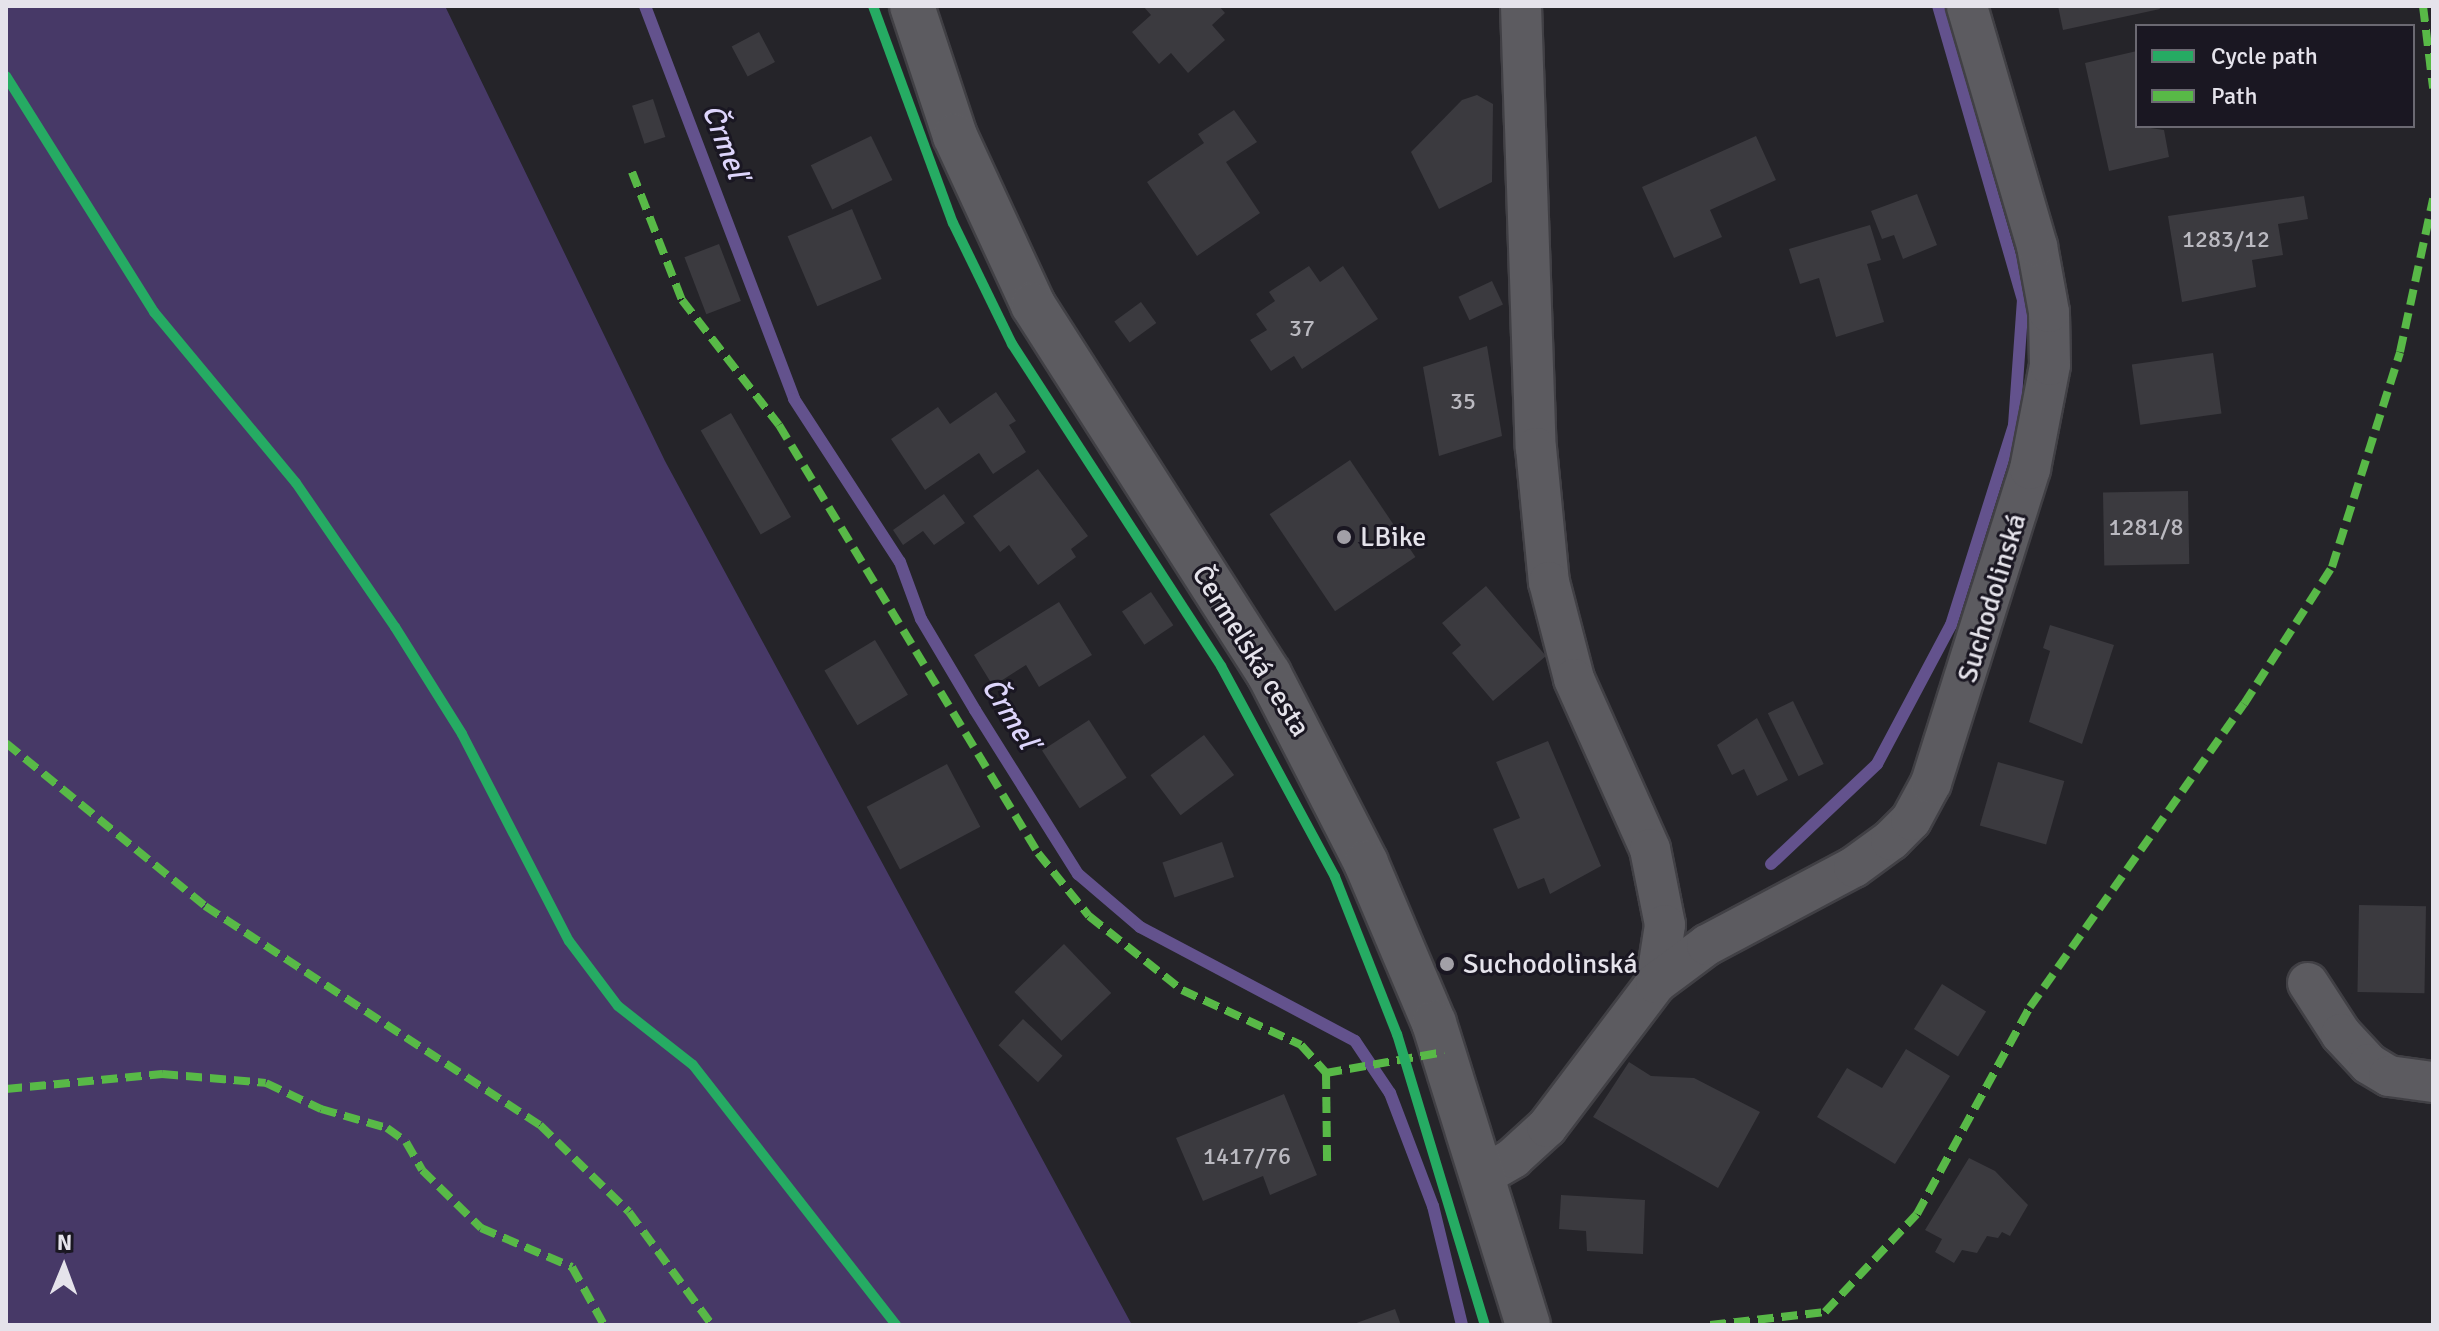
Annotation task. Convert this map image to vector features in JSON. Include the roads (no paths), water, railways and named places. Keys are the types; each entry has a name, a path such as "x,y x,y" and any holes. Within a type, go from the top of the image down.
{"main road":[{"name":"Čermeľská cesta","path":"912,6 955,136 1033,305 1269,674 1312,750 1434,1023 1484,1175 1528,1325"}],"street":[{"path":"1521,6 1536,448 1549,582 1574,679 1650,849 1665,925 1656,983"},
{"name":"Suchodolinská","path":"1484,1175 1513,1158 1547,1127 1656,983 1707,945 1854,867 1891,840 1923,802 1969,675 2030,469 2050,365 2049,312 2037,246 1967,6"},
{"path":"2308,983 2341,1034 2369,1064 2389,1076 2433,1082"}],"waterway":[{"name":"Črmeľ","path":"645,6 794,399 900,562 921,619 975,710 1078,874 1140,927 1355,1041 1390,1093 1433,1206 1462,1325"},
{"path":"1771,864 1877,764 1951,625 2014,425 2023,300 1938,6"}],"place":[{"name":"LBike","path":"1344,537"},
{"name":"Suchodolinská","path":"1447,964"}]}
